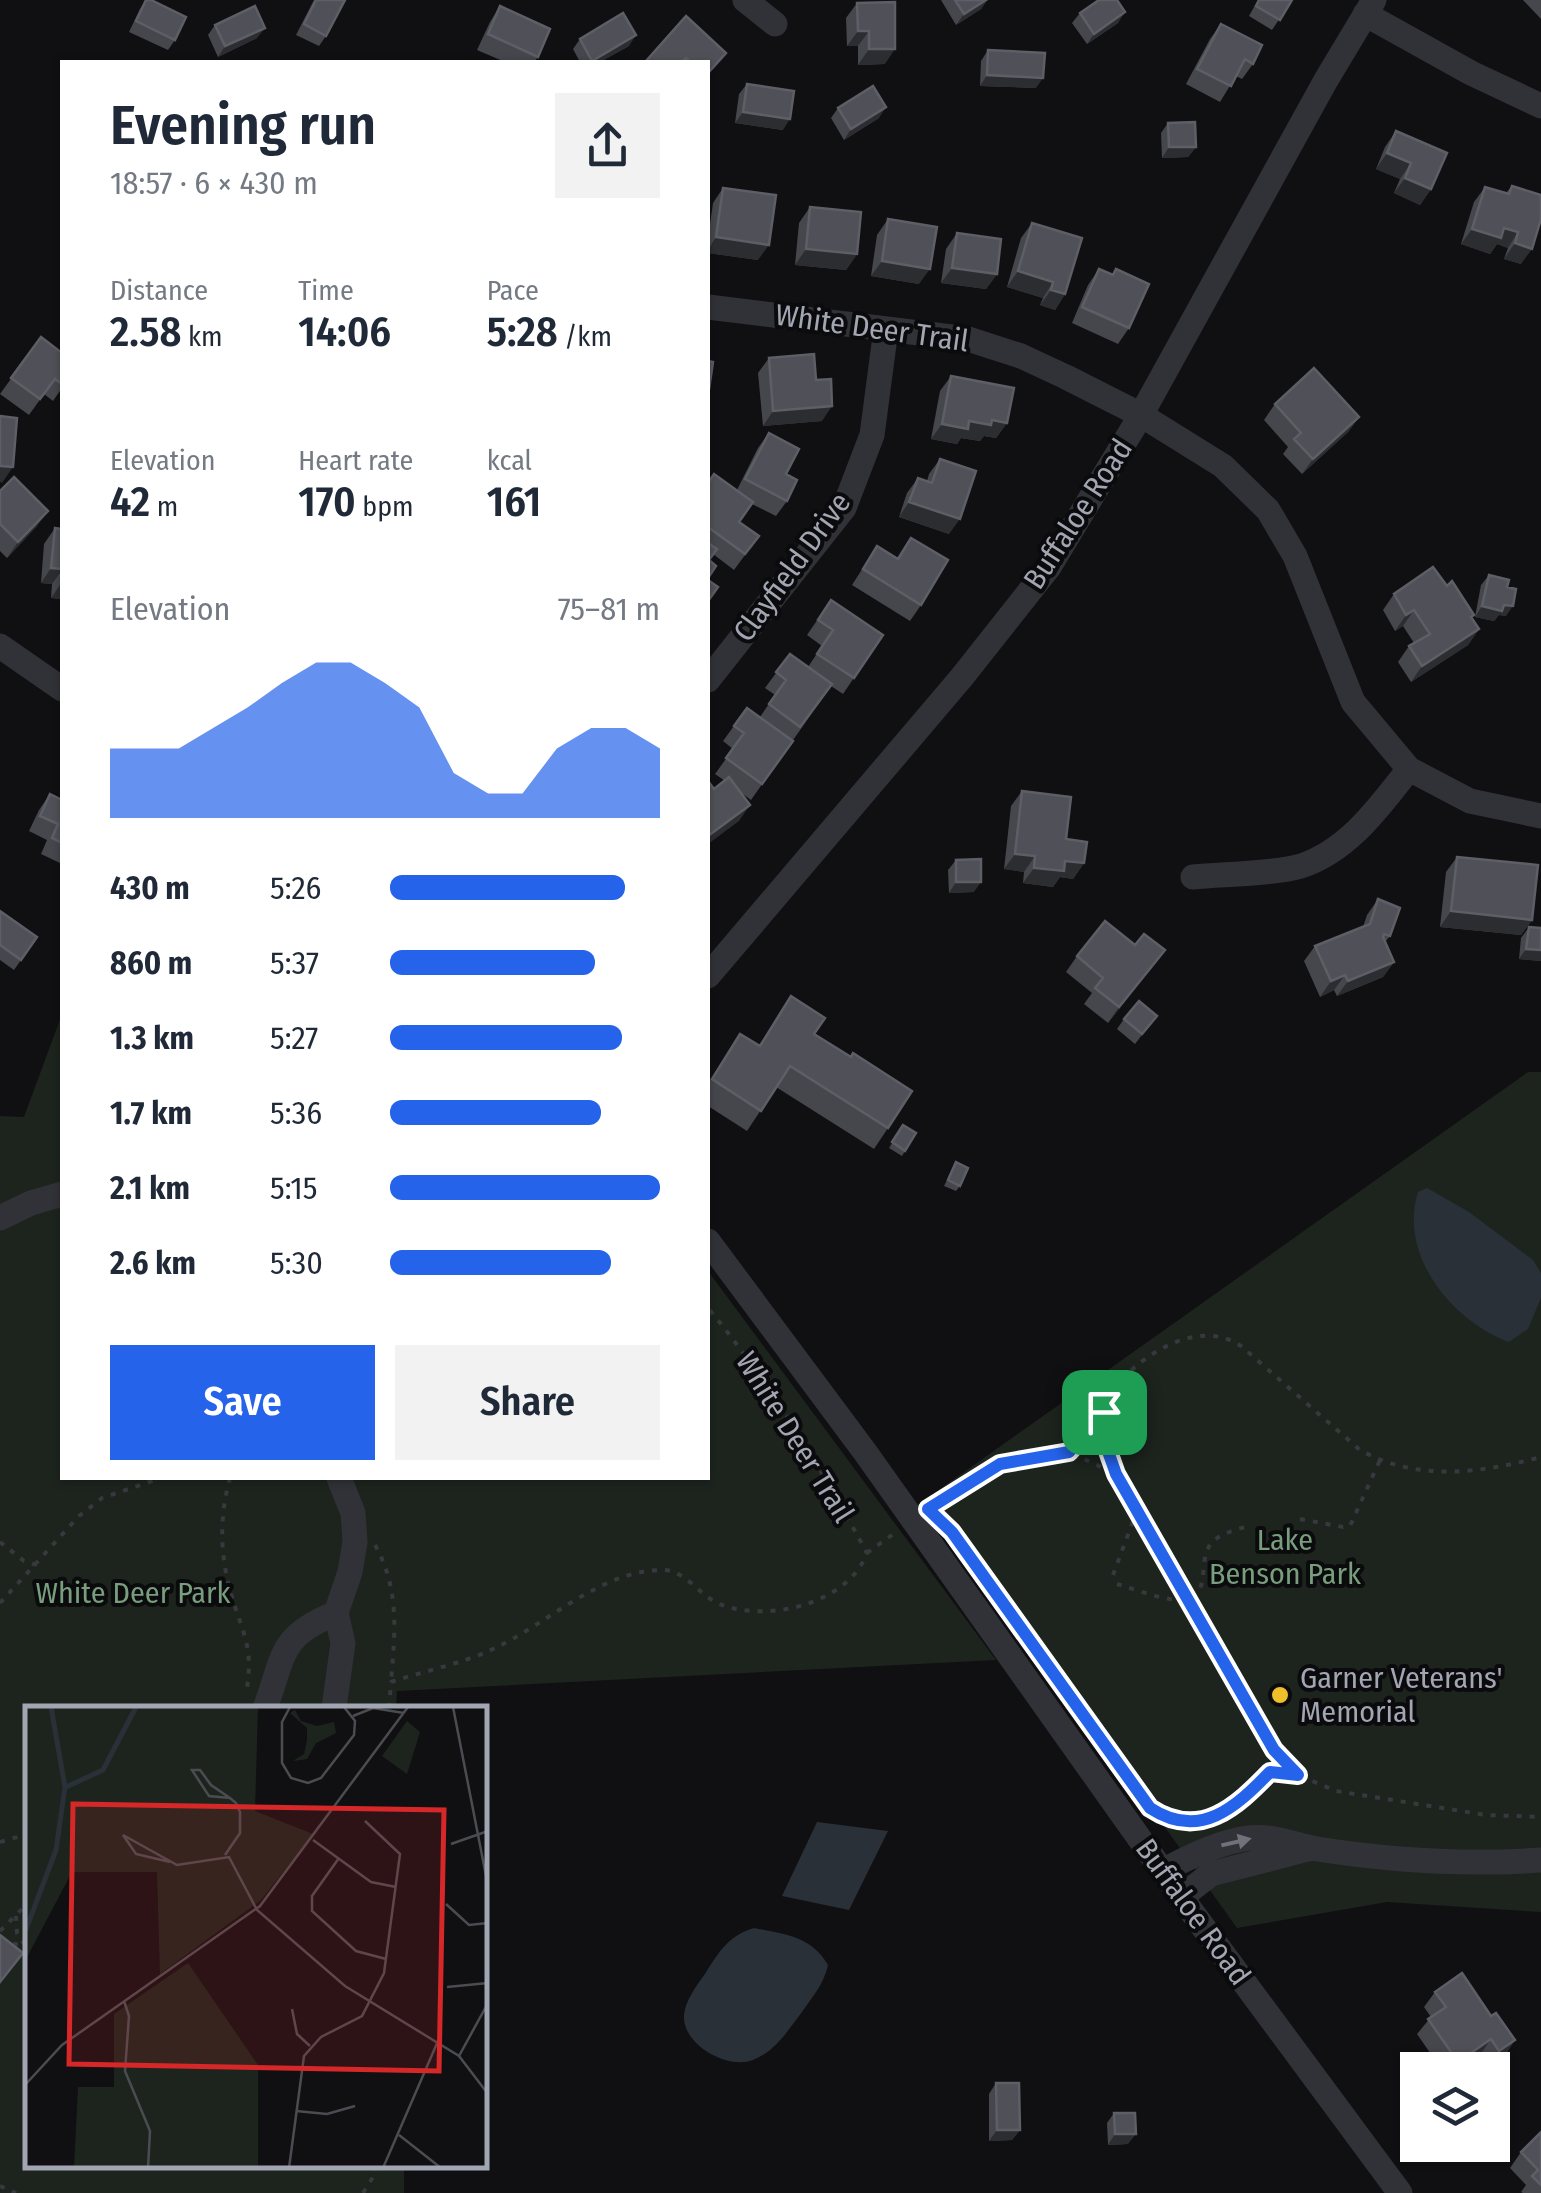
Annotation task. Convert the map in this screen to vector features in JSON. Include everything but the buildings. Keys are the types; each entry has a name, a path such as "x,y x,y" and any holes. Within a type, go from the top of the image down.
{"street":[{"path":"745,0 775,24"},
{"path":"1369,7 1471,73 1541,106"},
{"name":"Buffaloe Road","path":"710,974 962,677 1038,581 1141,416 1369,7"},
{"name":"White Deer Trail","path":"710,306 968,339 1021,356 1141,416 1223,466 1268,510 1295,556 1352,702 1409,769"},
{"name":"Clayfield Drive","path":"710,677 844,508 872,435 886,330"},
{"path":"0,646 60,689"},
{"path":"1194,877 1300,866 1341,846 1380,807 1409,769 1470,801 1541,816"},
{"path":"0,1218 60,1195"},
{"name":"Buffaloe Road","path":"710,1244 866,1452 1162,1871 1400,2193"},
{"path":"334,1706 344,1643 336,1613 355,1542 353,1512 340,1480"},
{"path":"266,1706 280,1657 295,1634 336,1613"},
{"path":"1162,1871 1223,1844 1251,1838 1275,1838 1313,1848 1476,1863 1541,1860"},
{"path":"1181,1897 1211,1874 1313,1848"}],"path":[{"name":"White Deer Trail","path":"391,1682 488,1652 576,1598 629,1578 666,1570 722,1605 753,1610 808,1603 830,1594 857,1572 867,1553 804,1439 710,1311"},
{"path":"1069,1452 1104,1412 1123,1378 1150,1358 1190,1338 1224,1336 1258,1359 1360,1450 1380,1460 1420,1470 1466,1472 1541,1457"},
{"path":"1104,1412 1104,1440 1116,1474 1274,1750 1298,1775"},
{"path":"1116,1474 1069,1452 1000,1464 928,1509 952,1532 1150,1808 1184,1820 1215,1818 1230,1810 1270,1772 1274,1750"},
{"path":"1300,1518 1343,1528 1350,1526 1380,1460"},
{"path":"0,1603 79,1516 102,1498 155,1480"},
{"path":"229,1480 223,1501 222,1552 231,1594 248,1636 248,1680"},
{"path":"1114,1574 1136,1511"},
{"path":"354,1524 368,1532 393,1590 396,1622 389,1706"},
{"path":"1117,1584 1178,1600 1186,1598 1200,1590 1205,1556 1212,1543 1228,1532 1244,1528"},
{"path":"867,1553 900,1529"},
{"path":"0,1542 24,1561 37,1565"},
{"path":"1270,1772 1298,1775 1336,1791 1396,1803 1541,1818"},
{"path":"0,1842 25,1835"},
{"path":"0,1931 25,1906"},
{"path":"16,1913 17,1933 25,1942"},
{"path":"8,1966 25,1944"},
{"path":"363,2193 375,2168"},
{"path":"0,2186 16,2193"}],"green space":[{"name":"White Deer Park","path":"60,1019 60,1480 710,1480 710,1274 996,1660 397,1691 396,1706 25,1706 25,2168 404,2168 404,2193 0,2193 0,1116 24,1117"},
{"name":"Lake Benson Park","path":"1528,1072 1541,1072 1541,1912 1387,1902 1237,1928 929,1497"}],"shaded area":[{"path":"1427,1188 1469,1212 1533,1260 1541,1273 1541,1298 1528,1329 1509,1342 1468,1319 1435,1283 1423,1262 1414,1216 1418,1192"},
{"path":"817,1822 888,1831 849,1910 782,1896"},
{"path":"754,1928 805,1942 828,1965 818,1990 775,2046 753,2060 731,2061 698,2045 685,2026 684,2015 692,1993 720,1952 738,1935"}],"place":[{"name":"Garner Veterans' Memorial","path":"1280,1695"}],"route":[{"path":"1104,1412 1104,1440 1116,1474 1274,1750 1298,1775 1270,1772 1230,1810 1215,1818 1184,1820 1150,1808 952,1532 928,1509 1000,1464 1069,1452 1104,1412"}]}
